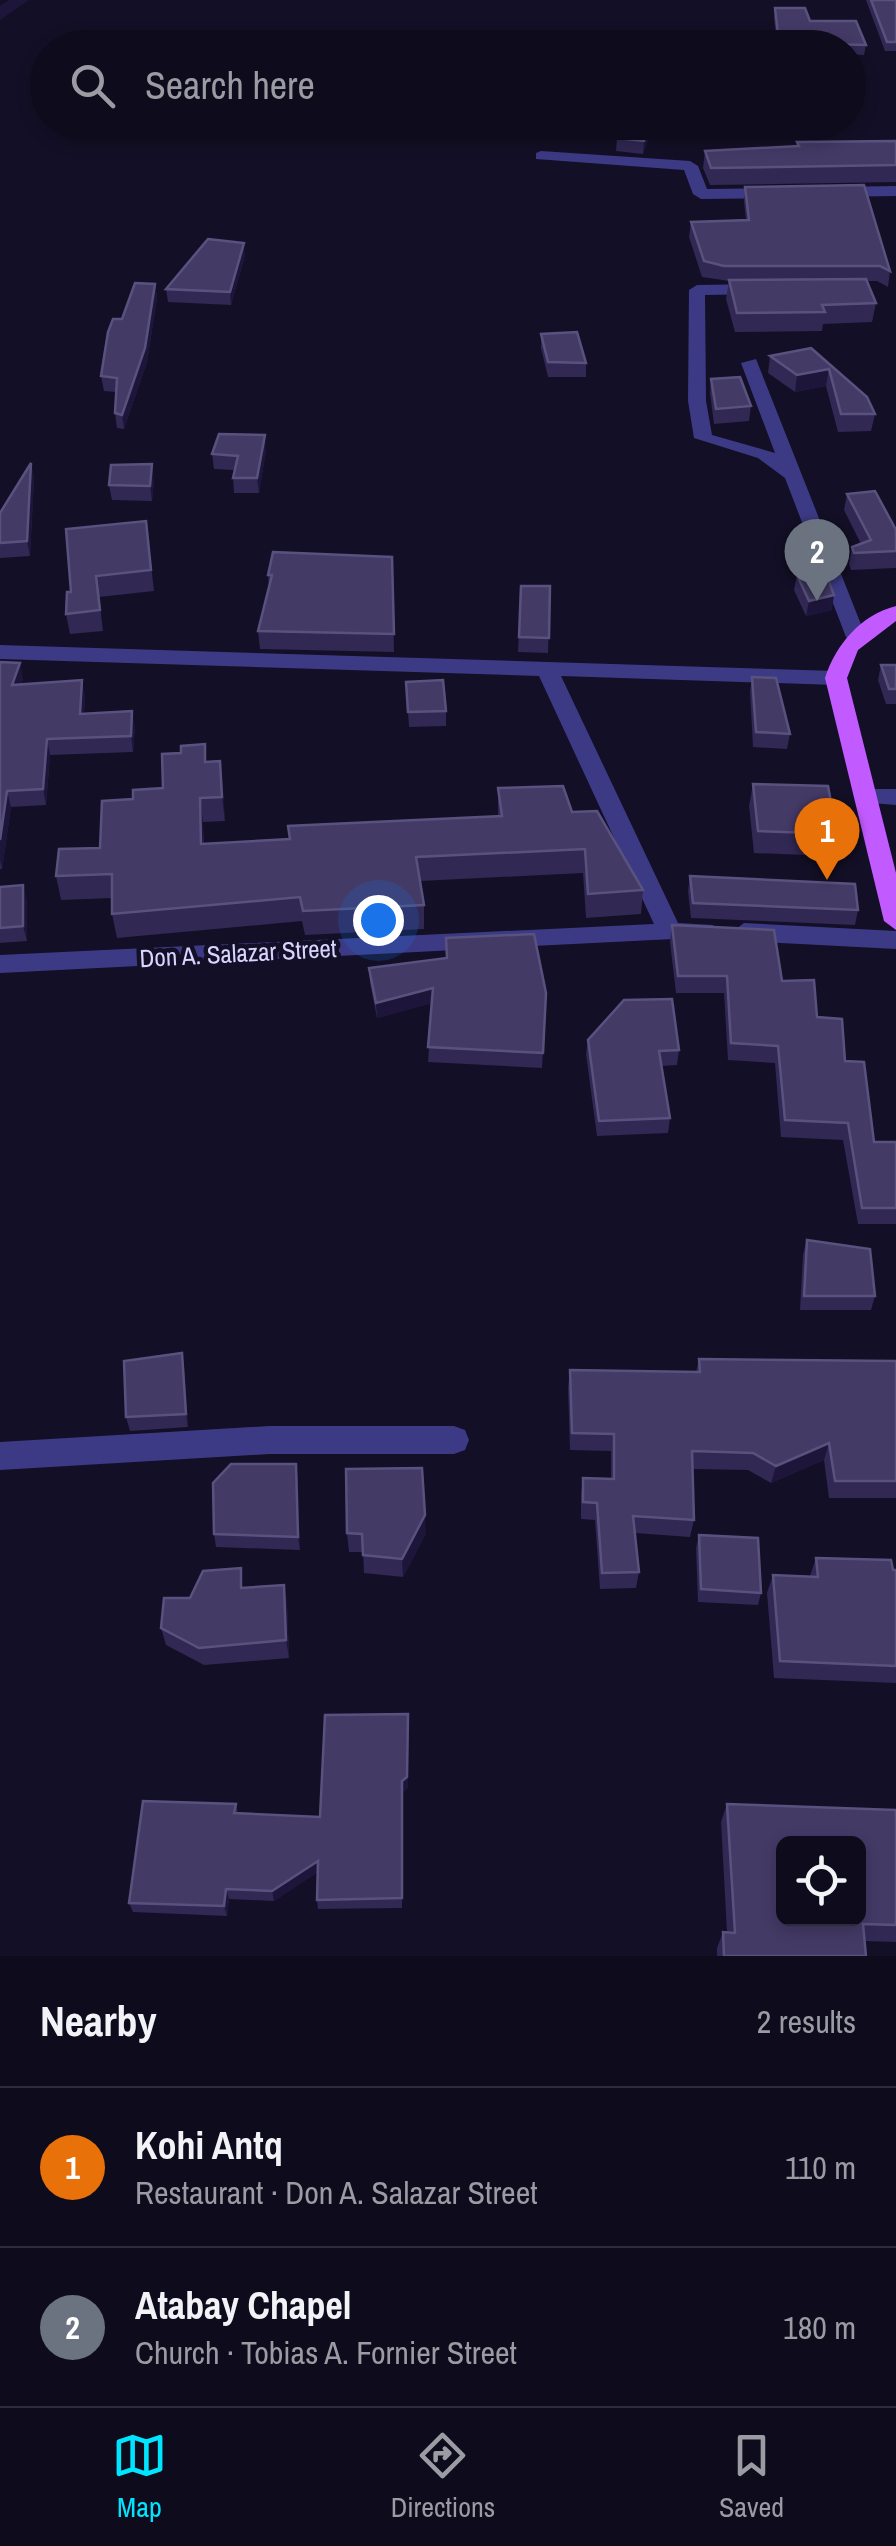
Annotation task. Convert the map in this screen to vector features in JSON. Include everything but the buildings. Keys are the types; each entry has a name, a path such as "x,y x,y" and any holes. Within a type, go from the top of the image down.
{"main road":[{"path":"896,612 856,637 841,657 836,678 896,921"}],"street":[{"path":"540,156 690,166 702,194 799,192"},
{"path":"818,192 896,191"},
{"path":"774,289 697,290 697,401 703,438 765,454 794,476"},
{"path":"750,363 856,637"},
{"path":"0,652 836,678"},
{"path":"546,669 668,930"},
{"path":"867,797 896,797"},
{"name":"Don A. Salazar Street","path":"0,964 668,930 896,940"},
{"path":"0,1456 269,1440 454,1440"}],"place":[{"name":"Atabay Chapel","path":"817,601"},
{"name":"Kohi Antq","path":"827,880"}]}
